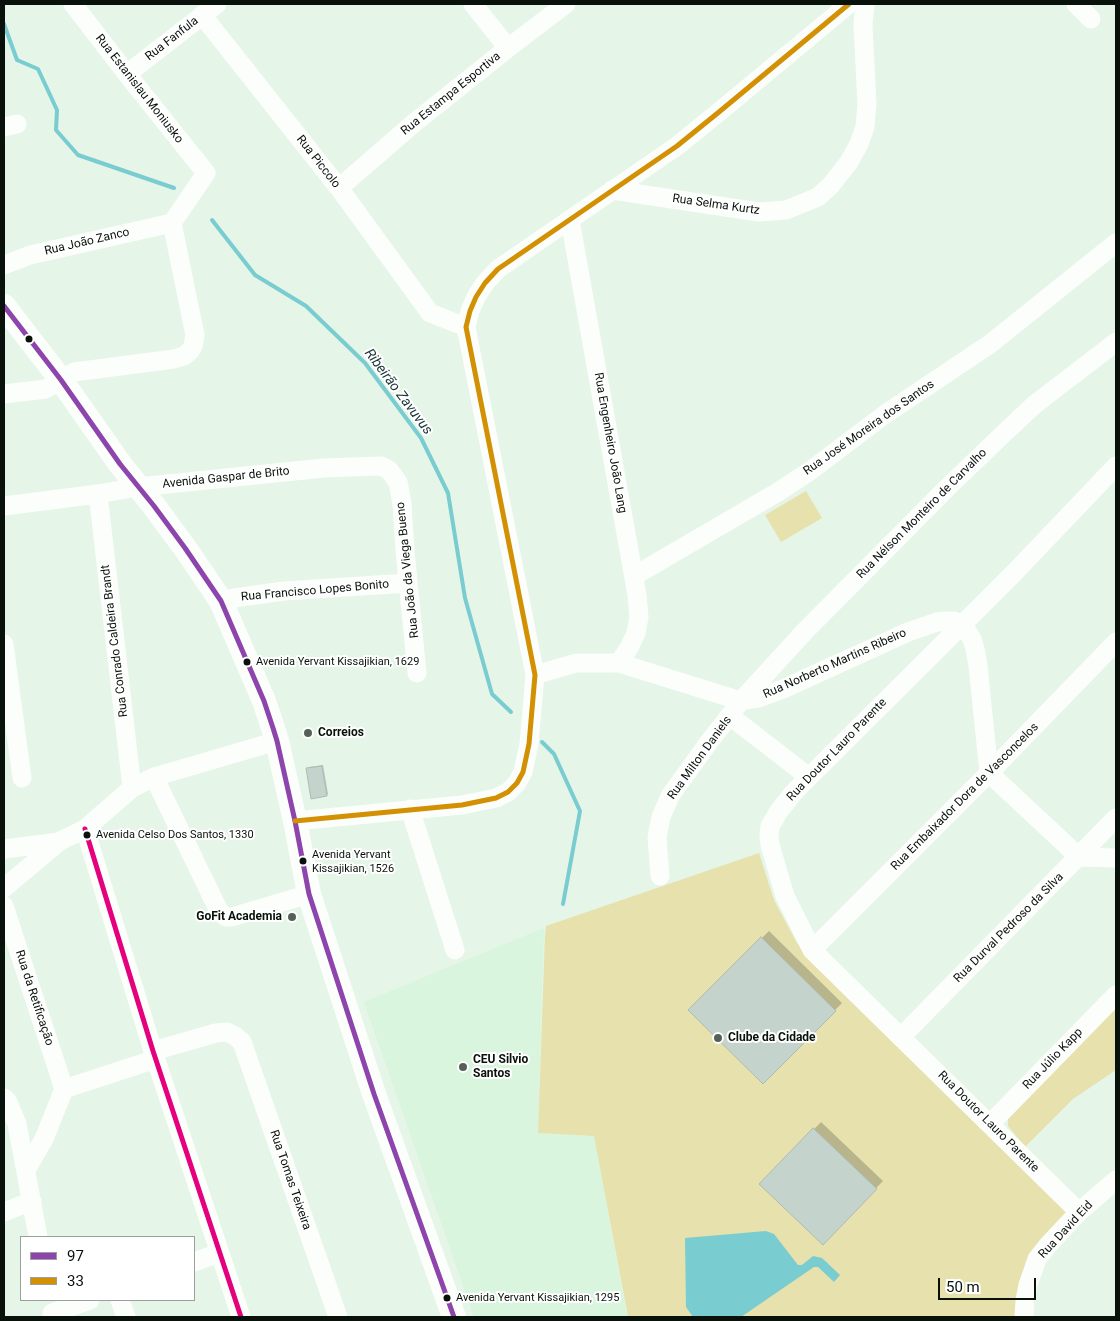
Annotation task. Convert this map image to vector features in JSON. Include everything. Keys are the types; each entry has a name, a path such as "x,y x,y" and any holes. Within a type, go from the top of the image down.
{"main road":[{"path":"4,306 185,548 221,602 264,701 277,741 309,894 374,1094 454,1317"}],"street":[{"name":"Rua Estanislau Moniusko","path":"73,4 206,173 172,223"},
{"path":"473,4 508,48"},
{"name":"Rua Estampa Esportiva","path":"339,188 414,123 566,4"},
{"path":"295,821 462,805 496,798 508,792 517,783 523,772 529,744 535,675 466,327 470,311 485,282 498,269 677,146 849,4"},
{"name":"Rua Selma Kurtz","path":"612,190 759,212 786,210 818,197 831,185 849,162 859,144 865,126 867,104 863,25 865,4"},
{"path":"1076,4 1091,19"},
{"name":"Rua Fanfula","path":"127,74 210,9"},
{"name":"Rua Piccolo","path":"210,9 430,313 466,327"},
{"name":"Rua Engenheiro João Lang","path":"570,220 637,594 639,616 636,633 619,663"},
{"path":"4,394 46,388 74,372 174,359 184,356 190,351 195,335 172,223"},
{"name":"Rua João Zanco","path":"4,265 30,255 172,223"},
{"name":"Rua José Moreira dos Santos","path":"634,576 778,492 810,471 884,415 990,344 1116,243"},
{"name":"Rua Nélson Monteiro de Carvalho","path":"735,708 806,630 999,438 1034,405 1116,342"},
{"name":"Avenida Gaspar de Brito","path":"4,506 138,487 324,468 381,466 390,470"},
{"name":"Rua Doutor Lauro Parente","path":"1079,1212 812,950 785,896 769,836 770,826 794,792 1013,574 1116,466"},
{"name":"Rua João da Viega Bueno","path":"390,470 398,482 402,504 417,672"},
{"name":"Rua Conrado Caldeira Brandt","path":"98,494 132,788"},
{"name":"Rua Francisco Lopes Bonito","path":"221,602 234,598 284,591 408,583"},
{"name":"Rua Norberto Martins Ribeiro","path":"735,708 783,689 896,637 937,622 954,621 961,624"},
{"path":"961,624 972,639 975,649 989,773 1079,857 1116,858"},
{"name":"Rua Embaixador Dora de Vasconcelos","path":"812,950 989,773 1116,642"},
{"path":"4,644 22,778"},
{"path":"535,675 576,663 619,663 735,708 809,777"},
{"name":"Rua Milton Daniels","path":"660,876 657,837 661,818 670,796 735,708"},
{"path":"4,888 60,841 85,829 132,788 154,777 277,741"},
{"path":"154,777 222,914 232,918 309,894"},
{"path":"410,810 455,950"},
{"name":"Rua Durval Pedroso da Silva","path":"901,1037 1116,818"},
{"path":"85,829 154,1055 241,1317"},
{"path":"4,849 60,841"},
{"name":"Rua da Retificação","path":"4,906 64,1089"},
{"name":"Rua Júlio Kapp","path":"990,1124 1116,995"},
{"name":"Rua Tomas Teixeira","path":"154,1055 216,1033 227,1032 242,1042 338,1317"},
{"path":"26,1170 44,1139 64,1089 154,1055"},
{"path":"4,1098 8,1102 17,1124 38,1236"},
{"name":"Rua David Eid","path":"1024,1317 1028,1285 1037,1259 1079,1212 1116,1180"},
{"path":"4,1212 32,1201"},
{"path":"195,1262 220,1253"},
{"path":"51,1310 86,1301"},
{"path":"120,1301 126,1317"}],"shaded area":[{"path":"806,491 822,518 781,542 765,515"},
{"name":"Clube da Cidade","path":"759,853 774,900 797,943 1069,1208 1032,1261 1029,1317 628,1317 594,1136 538,1133 546,926"},
{"name":"CEU Silvio Santos","path":"544,928 538,1133 594,1136 627,1317 474,1317 364,1002"},
{"path":"1116,1005 1116,1070 1073,1099 1025,1147 1008,1126 1008,1117"}],"water":[{"path":"766,1231 774,1234 798,1265 802,1265 813,1256 822,1258 840,1275 834,1282 818,1267 814,1267 741,1317 693,1317 686,1307 685,1238"}],"building":[{"path":"322,766 327,796 311,799 306,768"},
{"path":"761,937 836,1011 763,1084 688,1010"},
{"path":"813,1128 877,1189 823,1245 759,1184"}],"waterway":[{"name":"Ribeirão Zavuvus","path":"4,24 17,60 38,69 57,110 56,130 78,155 174,188"},
{"name":"Ribeirão Zavuvus","path":"212,220 255,275 306,306 365,363 421,438 448,493 465,598 492,694 511,712"},
{"name":"Ribeirão Zavuvus","path":"542,742 554,754 580,811 563,904"}],"transit line":[{"name":"33","path":"295,821 462,805 496,798 508,792 517,783 523,772 529,744 535,675 466,327 470,311 485,283 498,269 677,146 849,4"},
{"name":"97","path":"4,306 61,380 120,464 185,548 221,601 264,701 273,728 295,821 309,894 374,1094 454,1317"},
{"path":"85,829 153,1051 241,1317"}],"place":[{"name":"Avenida Yervant Kissajikian, 1629","path":"247,662"},
{"name":"Correios","path":"308,733"},
{"name":"Avenida Celso Dos Santos, 1330","path":"87,835"},
{"name":"Avenida Yervant Kissajikian, 1526","path":"303,861"},
{"name":"GoFit Academia","path":"292,917"},
{"name":"Clube da Cidade","path":"718,1038"},
{"name":"CEU Silvio Santos","path":"463,1067"},
{"name":"Avenida Yervant Kissajikian, 1295","path":"447,1298"}]}
